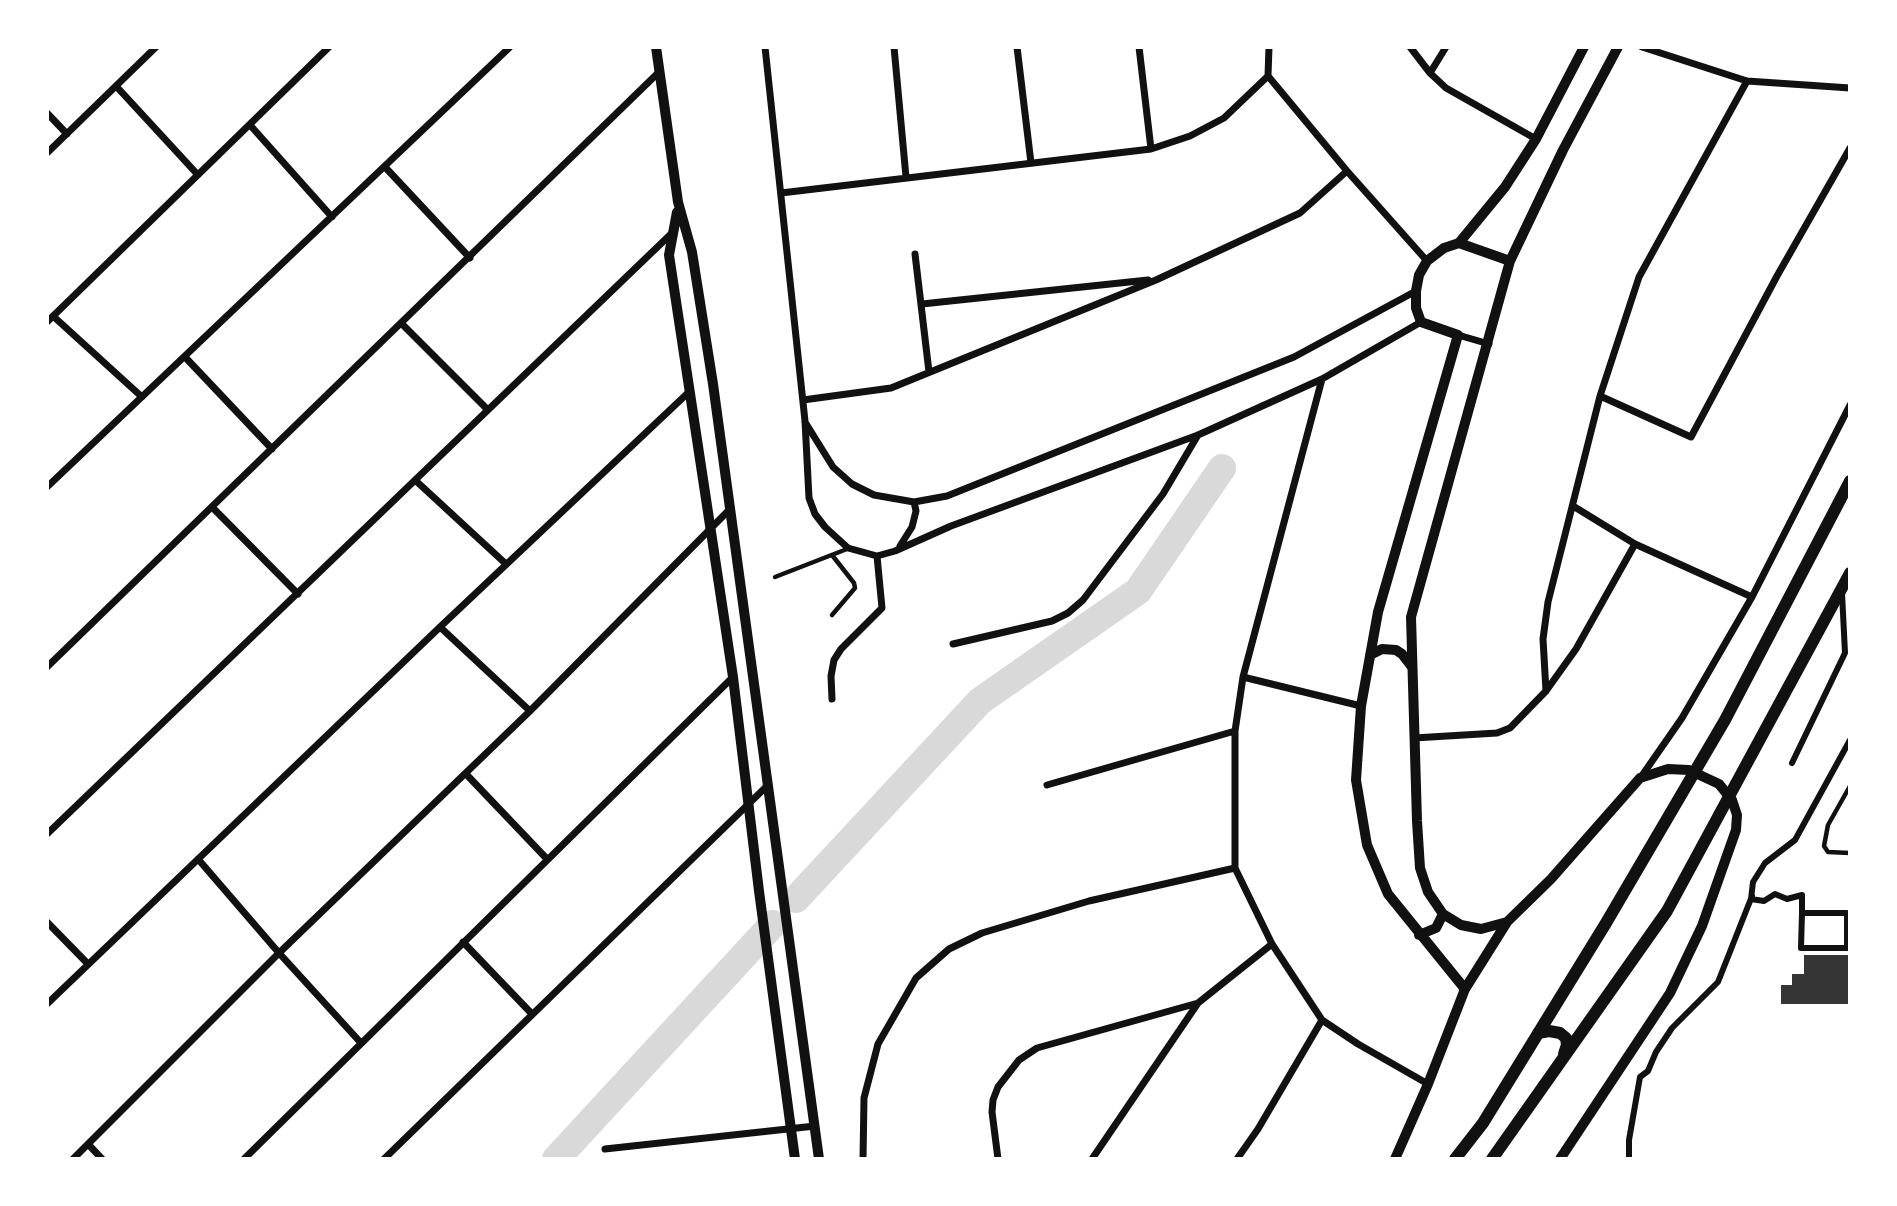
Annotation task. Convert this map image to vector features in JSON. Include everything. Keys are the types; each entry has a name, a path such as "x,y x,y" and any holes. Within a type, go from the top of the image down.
{"main road":[{"path":"1455,1159 1483,1123 1701,760 1850,481"},
{"path":"1492,1159 1667,911 1850,573"},
{"path":"1538,1033 1549,1031 1560,1033 1566,1038 1563,1058"}],"street":[{"path":"47,153 156,47"},
{"path":"142,397 50,319 330,47"},
{"path":"47,487 510,47"},
{"path":"656,47 678,202 679,227 669,255 733,677 794,1159"},
{"path":"765,47 803,400 809,498 815,514 825,527 848,548 877,556 895,551 951,526 1198,435 1322,379 1421,322 1489,344"},
{"path":"894,47 906,177"},
{"path":"1017,47 1031,163"},
{"path":"1139,47 1151,149"},
{"path":"1269,47 1268,76 1427,261"},
{"path":"1410,47 1430,73 1446,88 1536,139"},
{"path":"1430,73 1446,47"},
{"path":"1421,322 1416,308 1416,291 1419,275 1427,261 1444,248 1459,243 1505,187 1536,139 1584,47"},
{"path":"1507,922 1481,929 1461,925 1443,914 1428,892 1420,868 1411,617 1510,261 1563,150 1618,47"},
{"path":"1642,47 1747,81 1850,89"},
{"path":"47,667 659,72"},
{"path":"781,193 1151,149 1190,136 1224,118 1268,76"},
{"path":"1546,691 1543,639 1548,602 1600,396 1639,277 1747,81"},
{"path":"116,86 198,175"},
{"path":"47,113 66,134"},
{"path":"250,125 332,217"},
{"path":"1600,396 1691,437 1850,148"},
{"path":"385,167 470,258"},
{"path":"803,400 891,388 1156,280 1300,213 1347,171"},
{"path":"47,834 679,227"},
{"path":"679,227 692,252 731,508 819,1159"},
{"path":"1459,243 1510,261"},
{"path":"915,254 929,372"},
{"path":"922,303 1156,280"},
{"path":"805,421 833,467 852,484 874,495 914,502 947,496 1294,357 1416,291"},
{"path":"402,324 488,410"},
{"path":"1458,335 1378,612 1361,706 1356,780 1367,845 1388,894 1465,989"},
{"path":"185,357 272,449"},
{"path":"1322,379 1243,677 1235,731 1235,868 1272,944 1322,1020 1428,1084"},
{"path":"47,1004 691,390"},
{"path":"1395,1159 1465,989 1507,922 1551,879 1640,778 1682,718 1752,597 1850,405"},
{"path":"953,644 1052,621 1083,600 1163,494 1198,435"},
{"path":"415,480 506,564"},
{"path":"895,551 912,527 916,511 914,502"},
{"path":"1573,506 1635,544 1752,597"},
{"path":"212,507 298,594"},
{"path":"73,1159 279,953 530,711 731,508"},
{"path":"1414,738 1497,733 1510,727 1546,691 1576,649 1635,544"},
{"path":"832,699 831,676 834,660 841,649 882,608 877,556"},
{"path":"1792,763 1844,653 1842,591"},
{"path":"440,627 530,711"},
{"path":"1370,655 1382,649 1389,649 1402,654 1412,667"},
{"path":"246,1158 733,677"},
{"path":"1243,677 1361,706"},
{"path":"1046,785 1235,731"},
{"path":"1629,1159 1629,1140 1640,1077 1648,1071 1656,1052 1672,1028 1718,982 1752,896 1754,882 1765,863 1795,840 1850,740"},
{"path":"1560,1159 1670,993 1702,926 1735,830 1737,815 1732,800 1719,784 1689,770 1678,769 1668,769 1640,778"},
{"path":"466,774 547,859"},
{"path":"384,1159 769,785"},
{"path":"198,859 361,1043"},
{"path":"863,1159 864,1098 878,1044 916,978 948,949 982,933 1089,901 1235,868"},
{"path":"759,891 780,884"},
{"path":"1752,896 1751,899 1762,901 1775,894 1787,899 1802,895 1801,948 1848,948 1847,913 1802,913"},
{"path":"1419,935 1436,928 1443,914"},
{"path":"47,922 88,964"},
{"path":"463,942 533,1014"},
{"path":"1091,1159 1198,1003 1272,944"},
{"path":"998,1159 993,1100 998,1087 1019,1060 1037,1048 1198,1003"},
{"path":"1237,1159 1258,1129 1322,1020"},
{"path":"605,1149 815,1126"},
{"path":"88,1144 102,1159"}],"lane":[{"path":"775,577 848,548"},
{"path":"832,555 855,587 832,615"},
{"path":"1850,786 1828,825 1824,846 1828,852 1850,853"}],"building":[{"path":"1804,955 1850,955 1850,1004 1781,1004 1781,985 1792,985 1792,974 1804,974"}],"waterway":[{"path":"796,899 980,701 1138,591 1222,468"},
{"path":"556,1159 773,924"}]}
